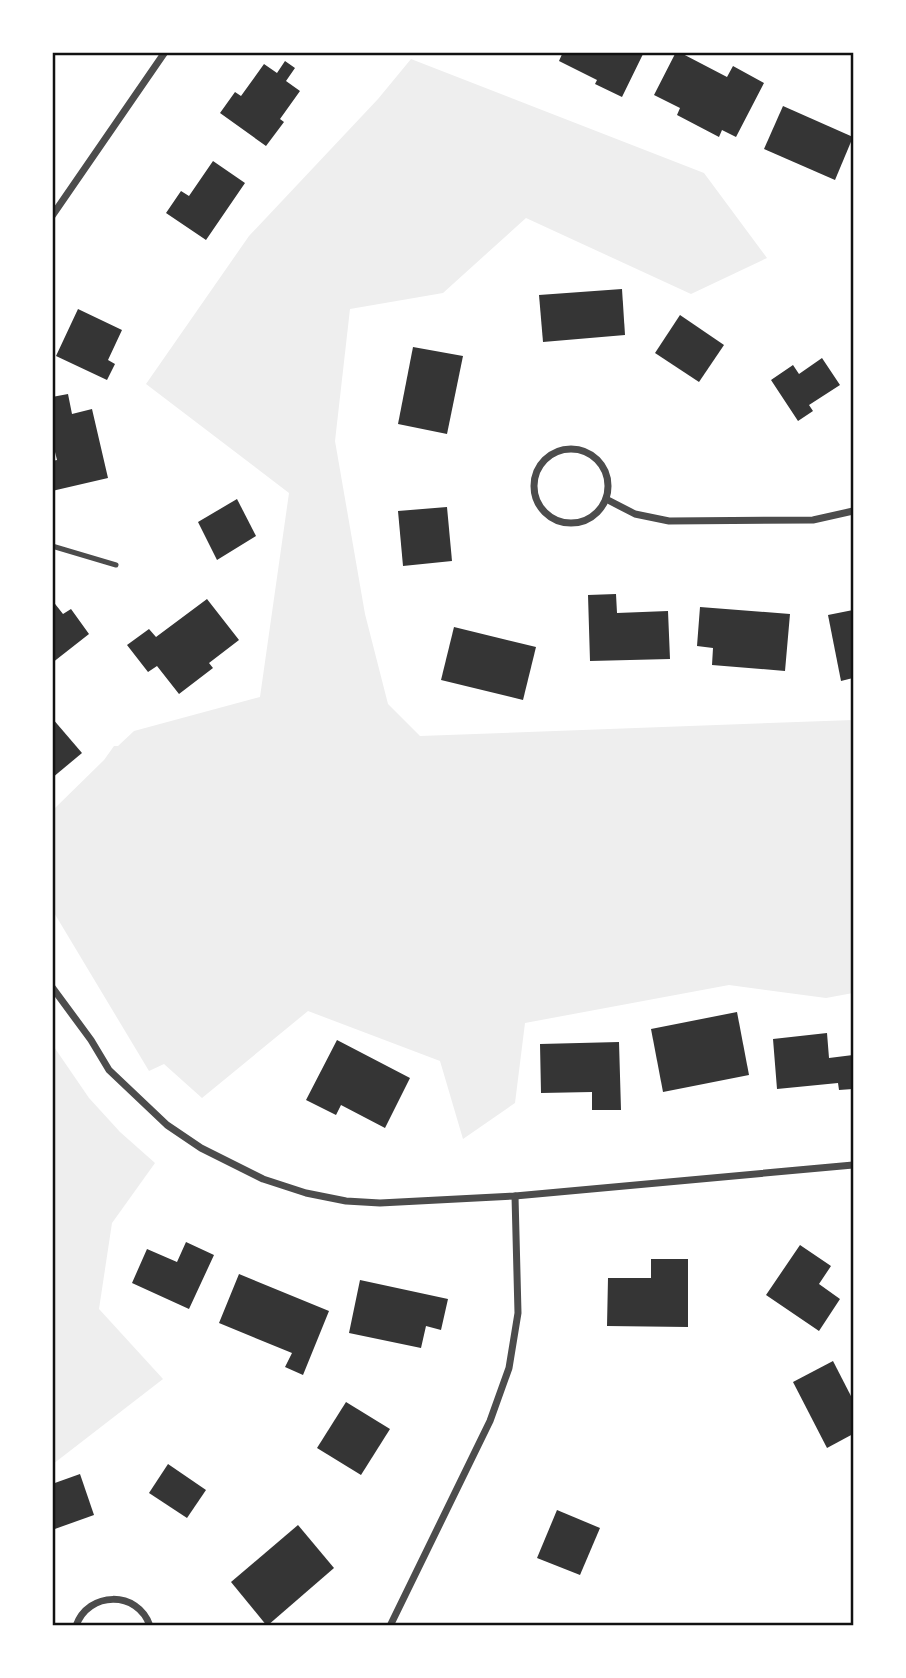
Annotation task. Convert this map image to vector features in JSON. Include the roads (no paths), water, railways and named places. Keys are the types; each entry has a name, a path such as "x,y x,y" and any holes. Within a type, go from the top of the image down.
{"street":[{"path":"52,216 165,52"},
{"path":"578,449 591,453 607,473 609,486 606,499 600,510 577,523 565,523 552,518 536,498 536,472 553,453 578,449"},
{"path":"606,499 635,514 670,521 813,520 853,511"},
{"path":"52,987 91,1040 109,1070 167,1125 201,1148 263,1179 306,1194 346,1201 380,1203 515,1196 853,1165"},
{"path":"390,1626 491,1421 509,1368 518,1313 515,1196"},
{"path":"76,1626 85,1610 95,1603 119,1599 140,1609 150,1626"}],"lane":[{"path":"52,546 116,565"}]}
